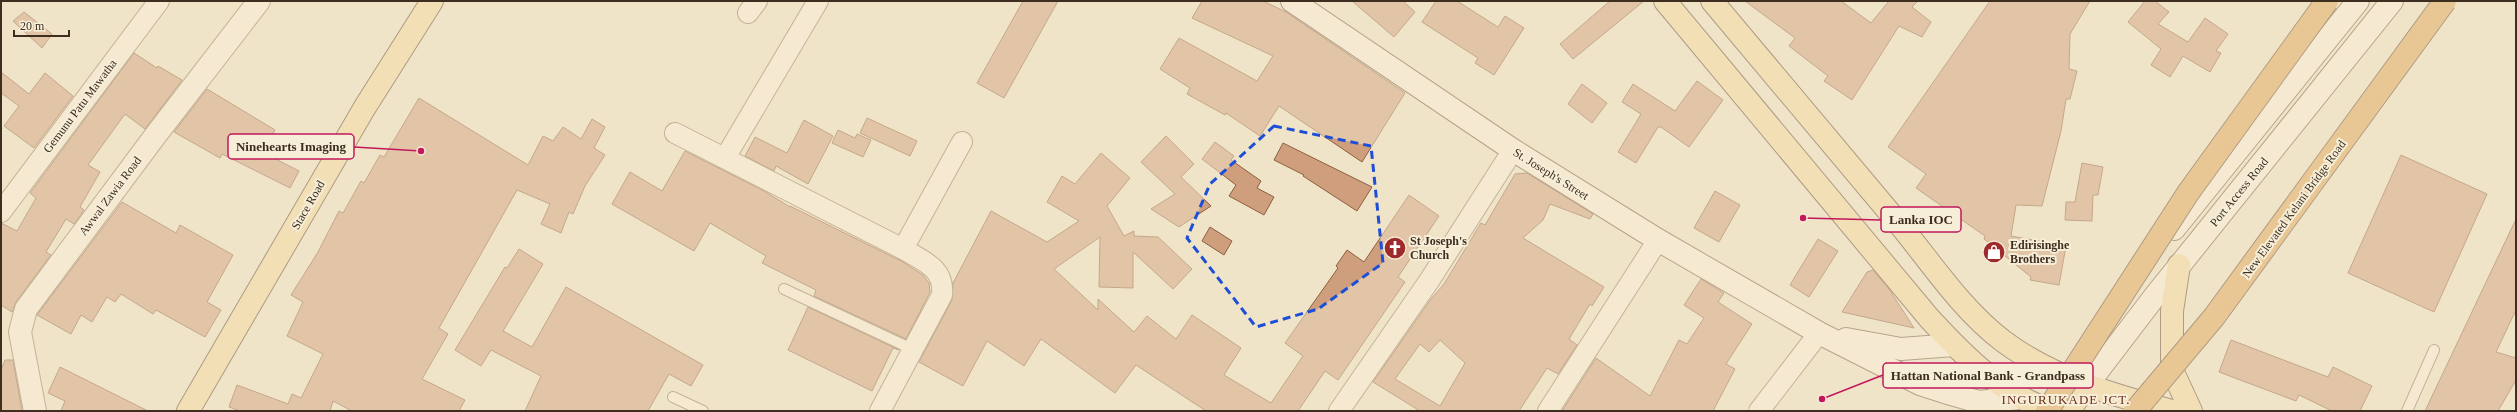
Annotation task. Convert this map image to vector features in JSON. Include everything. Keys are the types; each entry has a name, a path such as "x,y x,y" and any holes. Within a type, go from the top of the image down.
{"highway":[{"path":"2039,408 2188,193 2327,1"},
{"name":"New Elevated Kelani Bridge Road","path":"2135,411 2218,311 2446,1"}],"main road":[{"name":"Awwal Zawia Road","path":"35,411 20,332 26,309 155,136 260,1"},
{"name":"Stace Road","path":"188,411 361,113 432,1"},
{"name":"St. Joseph's Street","path":"1292,1 1513,150 1658,240 1819,333 1920,384 1951,394 1988,402 2039,408"},
{"path":"1665,1 1954,345 1996,382 2039,408 2134,279 2358,1"},
{"path":"1712,1 1973,313 2002,341 2029,358 2062,375 2087,385 2172,411"},
{"name":"Port Access Road","path":"2087,385 2179,265 2392,1"},
{"path":"2179,265 2172,311 2172,370 2191,411"},
{"name":"St. Joseph's Street","path":"1819,333 1901,349 1954,345"},
{"path":"2069,411 2087,385"}],"street":[{"name":"Gemunu Patu Mawatha","path":"1,212 159,1"},
{"path":"725,158 818,1"},
{"path":"675,133 903,249 937,269 943,285 939,304 912,349 880,411"},
{"path":"903,249 962,142"},
{"path":"1339,411 1430,281 1513,150"},
{"path":"1548,411 1658,240"},
{"path":"1759,411 1819,333"}],"lane":[{"path":"784,289 912,349"},
{"path":"2407,411 2434,350"},
{"path":"673,397 703,411"}],"highlighted area":[{"path":"1274,126 1371,146 1383,263 1318,309 1256,327 1187,238 1210,184"}],"building":[{"path":"1023,1 1058,1 1004,98 977,83"},
{"path":"1202,1 1263,1 1286,12 1405,93 1362,162 1279,106 1260,136 1226,113 1225,115 1187,94 1190,88 1160,69 1179,38 1257,81 1273,56 1192,18"},
{"path":"1352,1 1403,1 1415,12 1394,37"},
{"path":"1436,1 1457,1 1498,27 1505,16 1524,28 1494,75 1475,63 1478,58 1422,22"},
{"path":"1610,1 1644,1 1573,59 1560,44"},
{"path":"1745,1 1841,1 1871,23 1889,1 1918,1 1912,7 1931,22 1922,37 1899,26 1852,100 1824,81 1828,76 1789,46 1795,38"},
{"path":"1990,1 2090,1 2070,34 2069,69 2077,71 2070,99 2066,99 2061,131 2042,206 2016,205 2011,236 2066,246 2059,285 2030,280 2031,277 1984,239 1985,236 1916,188 1926,174 1888,147"},
{"path":"2145,1 2155,1 2169,12 2158,24 2188,42 2205,18 2228,34 2216,51 2221,53 2210,72 2183,56 2170,77 2151,65 2161,49 2128,22"},
{"path":"24,12 52,34 42,48 13,21"},
{"path":"134,53 157,68 158,66 182,80 145,129 125,114 88,165 100,172 80,207 84,210 74,224 66,219 46,252 51,255 16,302 12,312 1,305 1,223 17,231 36,198 30,193"},
{"path":"1,72 29,94 45,73 73,96 34,148 4,126 19,106 1,93"},
{"path":"1697,81 1723,100 1689,147 1661,127 1658,127 1636,163 1618,152 1641,114 1622,102 1633,84 1675,111"},
{"path":"1582,84 1607,103 1592,123 1568,104"},
{"path":"207,89 275,130 262,152 299,171 290,188 222,154 220,158 174,132"},
{"path":"419,98 528,165 543,136 553,141 563,127 581,139 592,119 605,127 594,148 605,155 585,186 573,214 569,212 561,233 541,224 550,204 517,190 439,328 448,334 422,379 465,400 459,411 352,411 333,401 330,411 240,411 229,407 237,385 288,404 292,394 301,398 323,354 287,336 303,302 291,295 318,252 339,211 343,213 361,181 364,183 380,155 384,157"},
{"path":"867,118 917,141 910,156 860,133"},
{"path":"804,120 833,136 808,184 776,166 774,171 745,156 755,137 787,153"},
{"path":"838,130 855,138 857,134 871,140 863,157 832,143"},
{"path":"1166,136 1194,164 1181,177 1211,206 1179,227 1151,209 1175,194 1141,162"},
{"path":"1215,142 1234,156 1231,160 1261,181 1257,188 1274,197 1264,215 1229,196 1236,185 1202,159"},
{"path":"1283,143 1372,187 1357,211 1303,176 1304,175 1274,160"},
{"path":"685,151 764,191 790,207 903,262 923,275 929,283 930,292 906,339 814,296 816,290 762,263 766,256 710,223 694,251 612,204 630,172 662,191"},
{"path":"1101,153 1130,178 1107,206 1124,236 1134,231 1134,236 1158,237 1192,269 1173,289 1133,252 1133,288 1099,287 1100,237 1054,269 1098,310 1098,299 1134,332 1147,316 1176,339 1192,315 1241,348 1224,375 1271,403 1303,356 1285,343 1338,268 1336,266 1347,250 1364,262 1409,195 1439,216 1398,277 1405,282 1338,380 1325,371 1298,411 1206,411 1136,365 1115,393 1041,339 1024,366 987,341 963,386 919,362 952,300 953,283 991,211 1047,242 1079,221 1047,202 1062,176 1075,184"},
{"path":"2401,155 2487,194 2434,312 2348,273"},
{"path":"2082,163 2103,167 2098,195 2093,195 2092,221 2065,220 2066,202 2075,202"},
{"path":"1527,173 1593,214 1590,219 1550,204 1543,220 1523,238 1604,287 1592,306 1590,304 1569,339 1577,345 1558,374 1547,368 1519,411 1420,411 1373,382 1431,299 1444,284 1481,223 1485,225 1515,174","holes":["1440,340 1465,363 1440,406 1395,379 1420,344 1429,352"]},
{"path":"1715,191 1740,205 1719,242 1694,228"},
{"path":"122,202 176,233 180,225 233,255 207,302 221,310 205,337 156,310 153,314 121,294 115,302 107,297 92,322 81,315 71,334 37,315"},
{"path":"2516,219 2516,310 2496,352 2516,358 2516,380 2498,411 2425,411"},
{"path":"1210,227 1232,241 1224,255 1202,241"},
{"path":"1818,239 1838,251 1809,297 1790,285"},
{"path":"519,249 543,264 503,331 532,347 566,287 703,365 691,386 669,374 648,411 525,411 541,376 491,350 481,366 455,350 505,267 507,268"},
{"path":"1873,270 1889,289 1914,328 1842,312 1867,272"},
{"path":"1701,279 1724,293 1718,302 1752,324 1726,364 1735,369 1713,411 1562,411 1596,358 1650,396 1679,340 1687,344 1704,318 1684,305"},
{"path":"808,307 899,350 893,348 872,391 788,350"},
{"path":"2231,340 2328,377 2333,367 2372,386 2360,411 2332,411 2299,395 2296,401 2219,372"},
{"path":"5,360 13,360 22,411 1,411 1,370"},
{"path":"60,367 148,411 61,411 65,401 48,393"}],"place":[{"name":"Ninehearts Imaging","path":"421,151"},
{"name":"Lanka IOC","path":"1803,218"},
{"name":"St Joseph's Church","path":"1395,248"},
{"name":"Edirisinghe Brothers","path":"1994,252"},
{"name":"Hattan National Bank - Grandpass","path":"1822,399"}],"district":[{"name":"INGURUKADE JCT.","path":"2066,399"}]}
